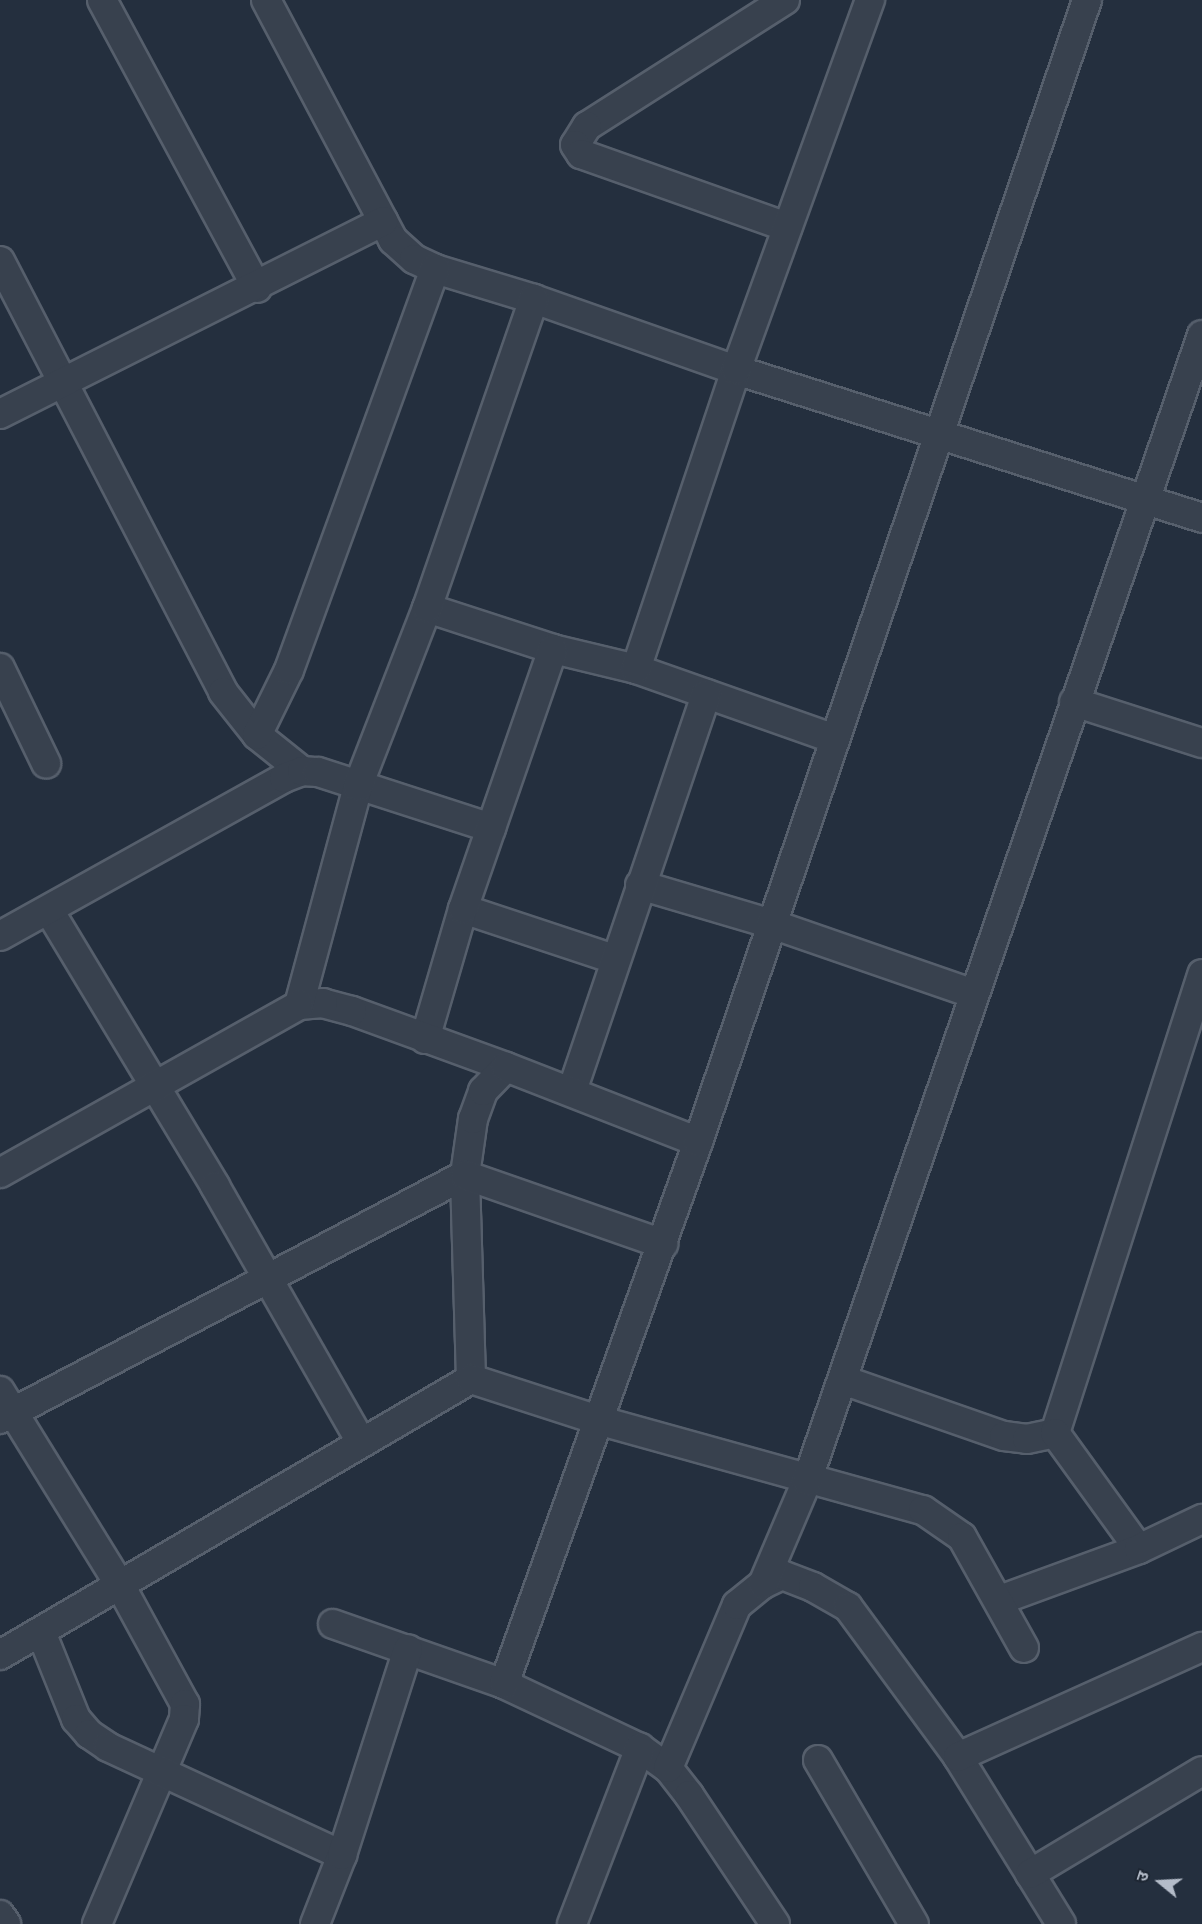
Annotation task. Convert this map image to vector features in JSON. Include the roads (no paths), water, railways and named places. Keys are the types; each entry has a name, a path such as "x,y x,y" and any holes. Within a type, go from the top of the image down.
{"street":[{"path":"102,0 257,288"},
{"path":"266,0 393,240 435,269 534,299 736,370 936,435 1202,518"},
{"path":"785,0 587,126 575,145 581,154 787,227"},
{"path":"636,669 736,370 870,0"},
{"path":"504,1684 601,1421 663,1244 936,435 1087,0"},
{"path":"0,414 61,380 257,288 383,221"},
{"path":"0,261 223,692 257,735 302,771"},
{"path":"257,735 289,670 435,269"},
{"path":"299,1005 358,786 426,608 534,299"},
{"path":"763,1584 807,1481 843,1380 1074,702 1202,335"},
{"path":"426,608 553,649 636,669 835,739"},
{"path":"425,1039 464,909 553,649"},
{"path":"0,668 46,763"},
{"path":"572,1091 614,959 706,694"},
{"path":"1074,702 1202,743"},
{"path":"0,936 50,912 284,778 302,771 318,772 491,828"},
{"path":"640,885 772,924 974,994"},
{"path":"464,909 614,959"},
{"path":"50,912 154,1090 267,1276 361,1442"},
{"path":"1055,1433 1202,974"},
{"path":"0,1173 154,1090 299,1005 332,1006 572,1091 698,1142"},
{"path":"471,1379 465,1174 473,1119 483,1091 506,1067"},
{"path":"97,1924 184,1719 185,1704 120,1585 4,1407 465,1174 663,1244"},
{"path":"0,1655 471,1379 601,1421 807,1481 923,1510 946,1523 962,1537 1000,1600 1024,1648"},
{"path":"843,1380 1004,1436 1027,1439 1055,1433"},
{"path":"1055,1433 1139,1549"},
{"path":"1000,1600 1139,1549 1202,1519"},
{"path":"668,1768 737,1605 763,1584 782,1575 813,1587 848,1607 958,1757 1061,1924"},
{"path":"333,1624 504,1684 640,1748 668,1768 770,1921"},
{"path":"42,1632 76,1719 89,1734 162,1773 342,1855"},
{"path":"958,1757 1202,1647"},
{"path":"315,1924 342,1855 408,1649"},
{"path":"572,1924 640,1748"},
{"path":"818,1760 914,1924"},
{"path":"1030,1874 1202,1771"},
{"path":"0,1915 6,1924"}]}
